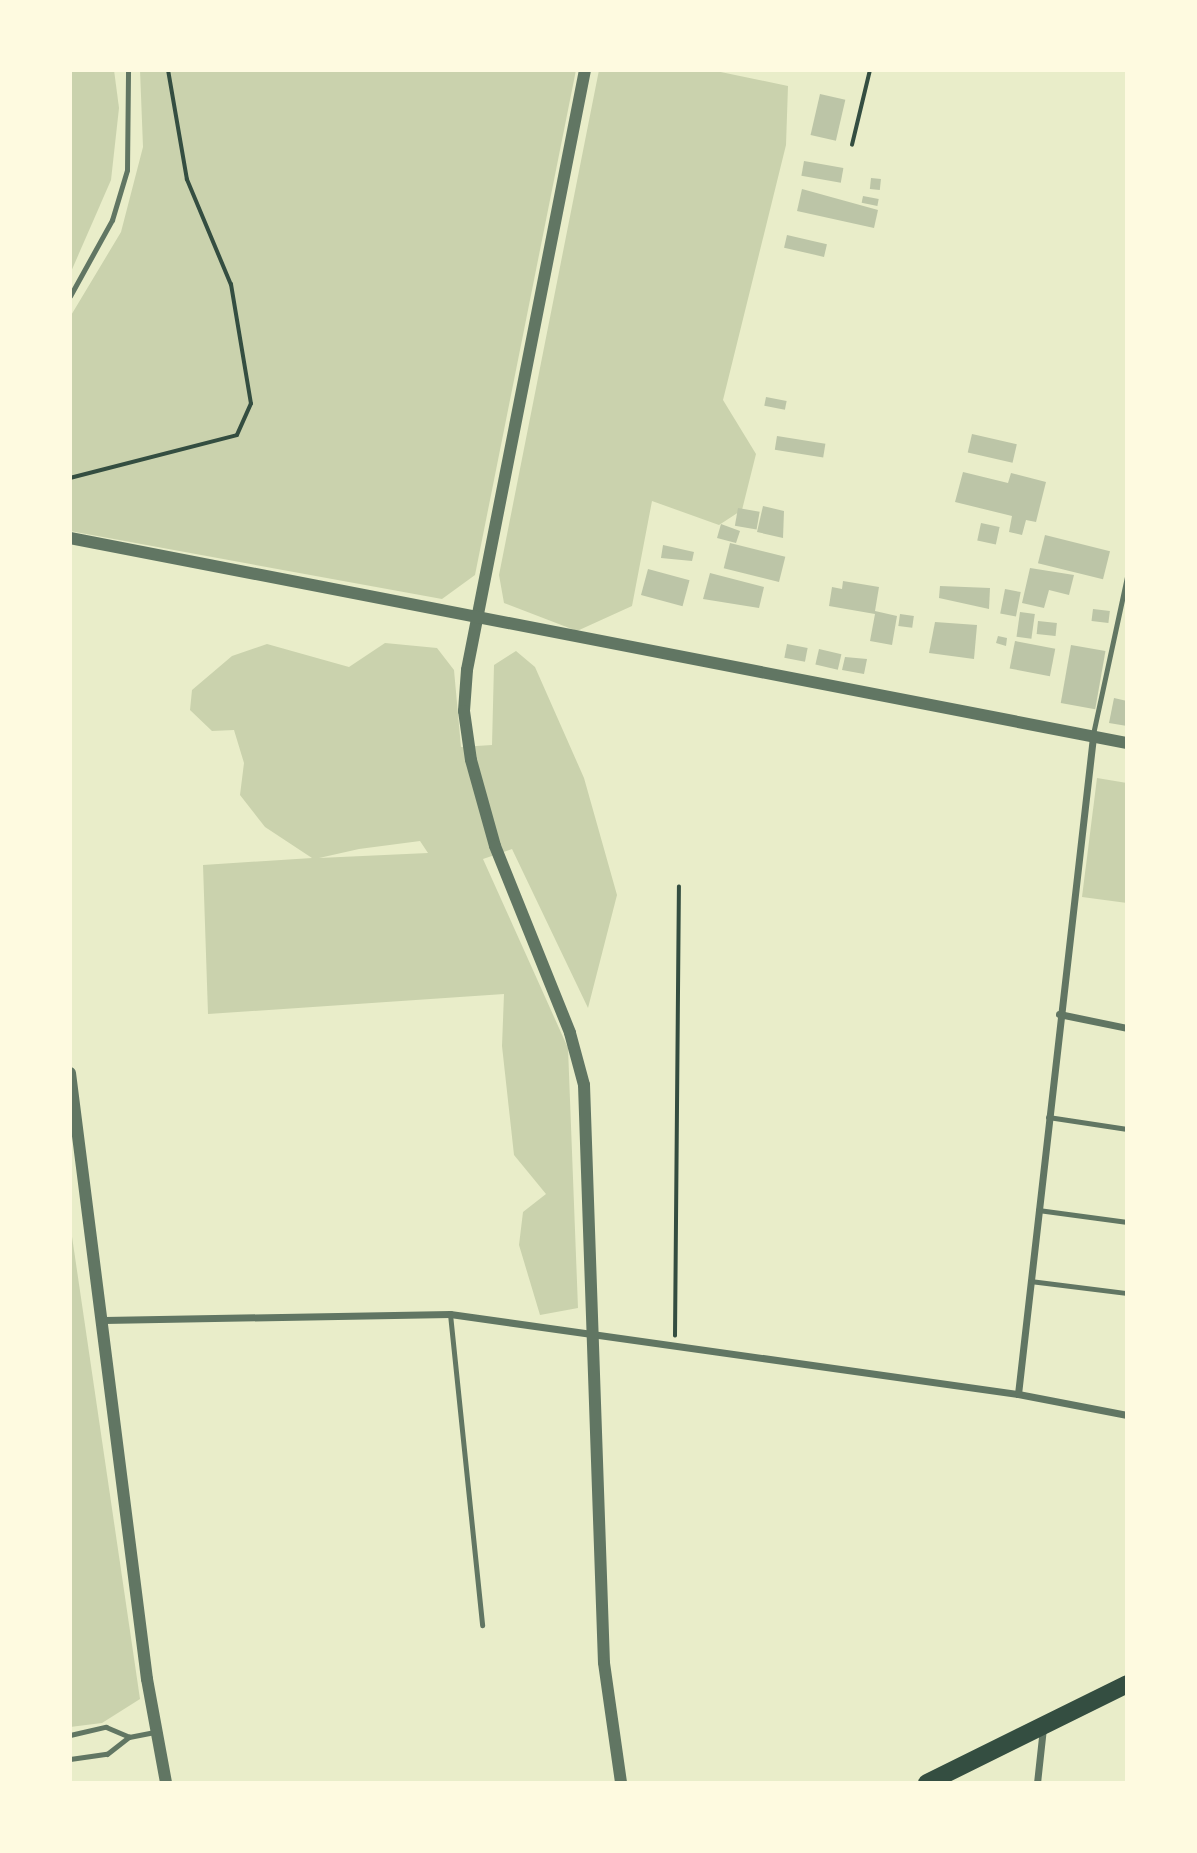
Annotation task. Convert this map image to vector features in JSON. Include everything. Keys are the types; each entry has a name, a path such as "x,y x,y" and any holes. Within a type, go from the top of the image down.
{"main road":[{"path":"927,1783 1044,1721 1127,1684"}],"street":[{"path":"585,70 478,618 464,711 471,760 495,846 570,1033 584,1085 604,1663 621,1783"},
{"path":"70,538 1127,743"},
{"path":"1018,1394 1059,1014 1093,737"},
{"path":"1059,1014 1127,1028"},
{"path":"70,1073 156,1731 166,1783"},
{"path":"104,1321 450,1314 1018,1394 1127,1415"},
{"path":"1037,1783 1044,1721"}],"lane":[{"path":"70,296 100,246 124,181 132,110 128,70"},
{"path":"1093,737 1127,577"},
{"path":"1048,1117 1127,1129"},
{"path":"1038,1210 1127,1222"},
{"path":"1030,1281 1127,1293"},
{"path":"450,1314 482,1625"},
{"path":"70,1735 106,1727 130,1737"},
{"path":"70,1759 107,1754 130,1737 156,1731"}],"path":[{"path":"70,478 237,435 251,404 231,285 187,180 168,70"},
{"path":"852,145 870,70"},
{"path":"675,1345 679,887"}],"green space":[{"path":"70,70 114,70 119,108 111,180 70,274"},
{"path":"140,70 576,70 475,575 442,599 70,531 70,317 121,232 143,147"},
{"path":"599,70 711,70 788,86 786,145 723,400 756,454 742,510 719,525 652,501 632,606 577,631 504,603 499,575"},
{"path":"385,643 437,648 454,670 461,747 492,745 494,665 516,651 535,667 584,778 617,895 588,1008 512,849 483,859 568,1048 578,1308 540,1315 519,1245 523,1212 546,1194 514,1155 502,1046 504,994 208,1014 203,865 312,858 265,827 240,795 244,763 234,730 212,731 190,710 192,690 232,656 267,644 349,667","holes":["420,841 428,853 319,858 359,849"]},
{"path":"1097,778 1127,783 1127,903 1082,897"},
{"path":"70,1223 140,1699 102,1723 70,1727"}],"building":[{"path":"820,94 845,100 836,141 811,135"},
{"path":"804,161 843,168 841,183 801,176"},
{"path":"871,178 881,179 880,190 870,189"},
{"path":"802,189 878,210 874,228 797,211"},
{"path":"863,196 879,199 877,206 862,203"},
{"path":"787,235 827,244 824,257 784,248"},
{"path":"766,397 787,401 785,410 764,406"},
{"path":"972,434 1017,444 1013,463 968,453"},
{"path":"777,436 825,444 823,457 775,450"},
{"path":"963,472 1008,483 1011,473 1046,482 1036,522 1026,520 1022,535 1009,532 1012,516 955,502"},
{"path":"763,506 784,511 783,538 757,532"},
{"path":"738,508 760,512 757,530 735,526"},
{"path":"981,523 1000,527 996,545 977,541"},
{"path":"721,524 740,531 736,543 717,538"},
{"path":"1045,535 1110,551 1103,579 1038,563"},
{"path":"730,543 785,557 779,582 724,568"},
{"path":"663,545 694,552 692,561 661,558"},
{"path":"1030,568 1074,575 1069,595 1049,590 1044,608 1022,603"},
{"path":"648,569 690,580 683,606 641,595"},
{"path":"710,573 764,587 759,608 703,599"},
{"path":"843,581 879,587 875,611 897,616 892,645 870,641 875,614 829,606 832,587 842,589"},
{"path":"940,586 990,588 989,609 939,598"},
{"path":"1005,589 1021,592 1016,617 1000,614"},
{"path":"1093,609 1110,611 1108,623 1092,621"},
{"path":"1020,612 1035,614 1031,639 1017,637"},
{"path":"900,614 914,616 912,628 898,626"},
{"path":"1038,621 1057,623 1056,636 1037,634"},
{"path":"935,622 977,625 974,659 929,653"},
{"path":"998,636 1007,638 1006,646 996,643"},
{"path":"1015,641 1055,649 1050,676 1010,668"},
{"path":"787,644 808,648 805,662 784,658"},
{"path":"1071,645 1105,651 1095,709 1061,703"},
{"path":"819,649 841,654 838,670 815,665"},
{"path":"845,657 867,659 864,674 842,670"},
{"path":"1114,698 1127,701 1127,726 1109,723"}]}
